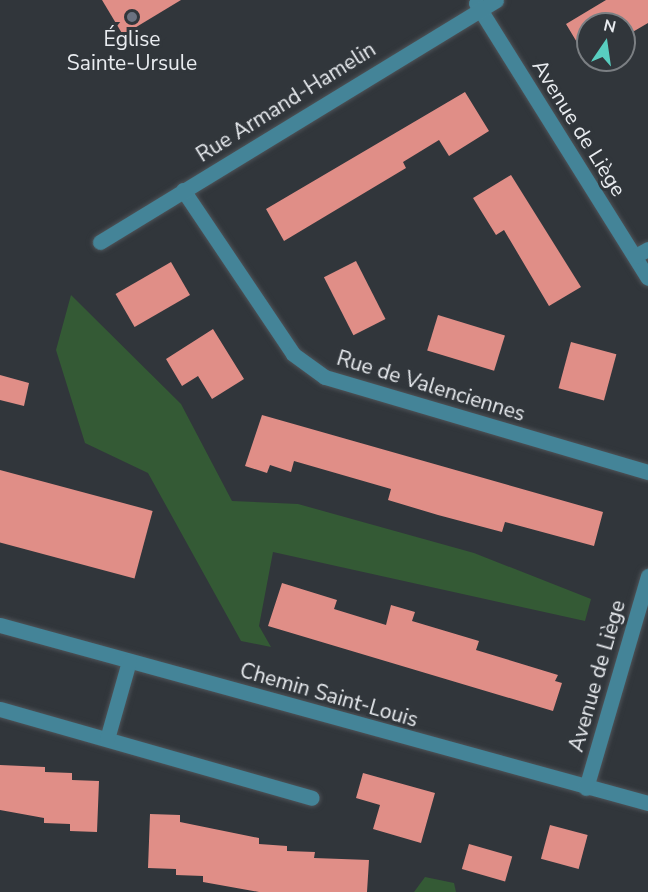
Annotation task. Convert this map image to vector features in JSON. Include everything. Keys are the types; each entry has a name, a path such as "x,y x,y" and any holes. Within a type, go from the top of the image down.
{"street":[{"name":"Rue Armand-Hamelin","path":"100,242 477,4 496,0"},
{"name":"Avenue de Liège","path":"477,4 641,253 648,278"},
{"name":"Rue de Valenciennes","path":"183,190 293,354 325,377 648,472"},
{"name":"Avenue de Liège","path":"586,788 648,576"},
{"name":"Chemin Saint-Louis","path":"0,625 586,788 648,803"},
{"path":"107,739 129,661"},
{"path":"0,709 312,798"}],"green space":[{"path":"71,295 181,404 232,501 298,504 474,553 591,599 585,621 273,552 259,626 271,647 241,641 148,473 85,443 56,350"},
{"path":"425,877 454,883 456,892 414,892"}],"building":[{"name":"Église Sainte-Ursule","path":"102,0 181,0 123,35"},
{"path":"606,0 648,0 648,23 636,30 636,12 586,12"},
{"path":"576,18 576,41 566,24"},
{"path":"465,92 489,131 449,156 439,140 403,162 406,168 284,241 266,209"},
{"path":"511,175 581,287 549,306 504,230 496,235 473,198"},
{"path":"356,261 386,319 353,335 324,277"},
{"path":"171,262 190,295 135,327 116,294"},
{"path":"438,315 505,335 494,371 427,350"},
{"path":"213,329 244,379 212,399 198,376 182,386 166,359"},
{"path":"571,342 616,354 604,401 559,388"},
{"path":"0,375 29,383 24,406 0,400"},
{"path":"262,415 603,512 594,546 505,522 502,532 438,515 388,500 391,489 294,461 291,472 270,465 267,473 245,466"},
{"path":"0,470 153,511 134,579 0,542"},
{"path":"282,583 337,600 334,609 386,625 391,605 415,612 412,621 479,641 476,650 558,675 555,681 562,683 553,711 268,626"},
{"path":"0,765 45,767 45,772 72,773 72,780 99,781 97,832 70,831 70,824 44,823 44,818 0,810"},
{"path":"363,773 435,793 421,843 373,829 380,805 356,798"},
{"path":"150,814 180,815 180,822 259,838 259,844 287,846 287,851 315,852 314,858 369,860 367,892 259,892 203,882 203,876 176,875 176,869 148,868"},
{"path":"550,825 588,835 579,869 541,859"},
{"path":"469,844 512,856 505,881 462,869"}],"place":[{"name":"Église Sainte-Ursule","path":"132,17"}]}
